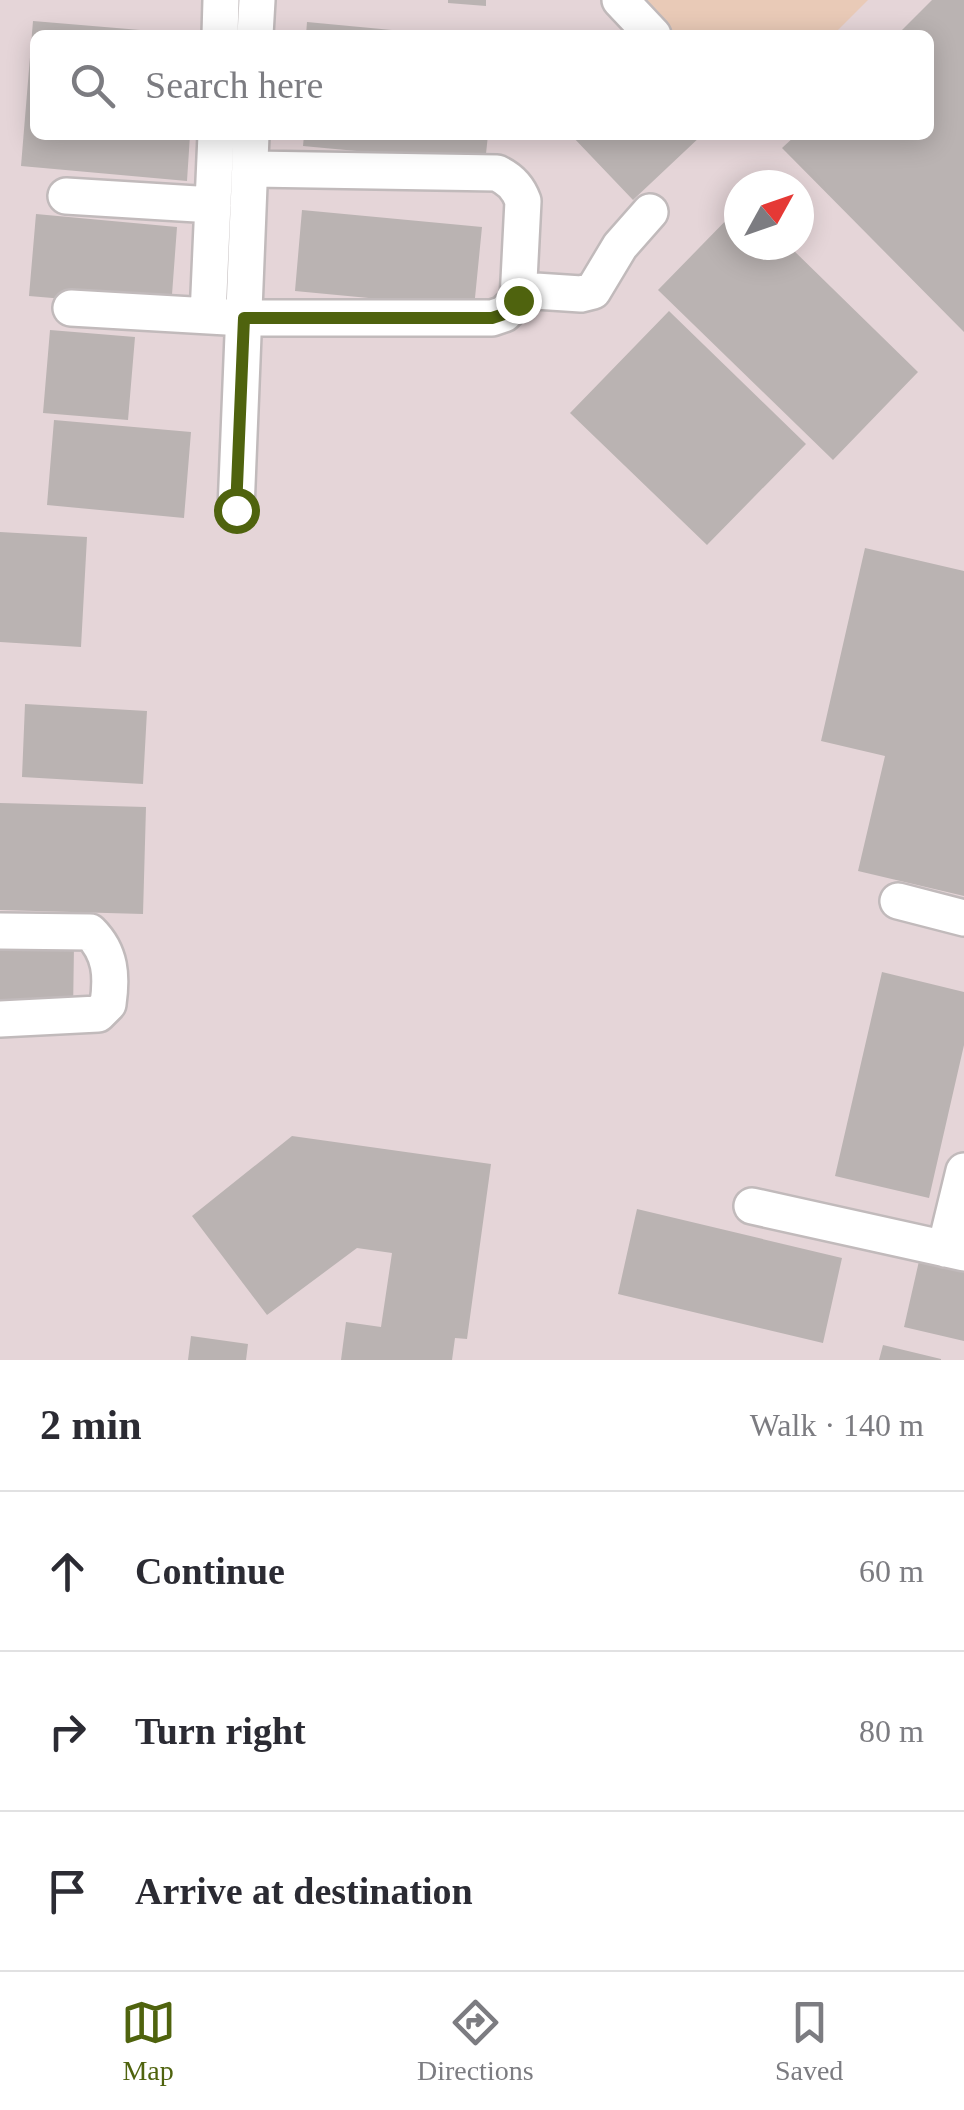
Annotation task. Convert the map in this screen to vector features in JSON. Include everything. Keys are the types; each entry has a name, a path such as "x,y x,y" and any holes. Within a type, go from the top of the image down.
{"lane":[{"path":"220,30 221,0"},
{"path":"256,30 257,0"},
{"path":"620,0 649,30"},
{"path":"208,316 216,140"},
{"path":"70,308 244,318 492,318 512,308 520,290 520,192 506,177 497,174 250,152 244,318 236,510"},
{"path":"66,196 213,205"},
{"path":"520,290 581,294 593,291 620,246 650,212"},
{"path":"898,901 964,918"},
{"path":"0,931 90,932 106,952 111,982 108,1004 98,1014 0,1019"},
{"path":"752,1206 955,1251 964,1171"}],"shaded area":[{"path":"0,0 964,0 964,1360 0,1360"},
{"path":"637,0 868,0 838,30 667,30"}],"building":[{"path":"486,0 486,6 448,3"},
{"path":"932,0 964,0 964,332 814,180 814,170 804,170 782,148 791,140 934,140 934,30 902,30"},
{"path":"33,21 140,30 32,30"},
{"path":"307,22 392,30 306,30"},
{"path":"30,57 30,140 190,140 187,181 21,166"},
{"path":"304,140 487,140 485,163 303,146"},
{"path":"576,140 697,140 633,200"},
{"path":"302,210 482,227 474,308 295,291"},
{"path":"36,214 177,227 171,308 29,296"},
{"path":"724,222 724,260 803,260 918,372 833,460 658,290"},
{"path":"669,311 806,444 707,545 570,413"},
{"path":"50,330 135,337 128,420 43,413"},
{"path":"54,420 191,432 184,518 47,505"},
{"path":"0,532 87,537 81,647 0,642"},
{"path":"865,548 964,571 964,896 858,871 885,756 821,741"},
{"path":"25,704 147,711 143,784 22,777"},
{"path":"0,803 146,807 143,914 0,910"},
{"path":"0,942 74,945 73,1013 0,1011"},
{"path":"882,972 964,992 964,1045 929,1198 835,1176"},
{"path":"292,1136 491,1164 467,1339 455,1338 452,1360 341,1360 346,1322 381,1327 392,1253 357,1248 267,1315 192,1216"},
{"path":"637,1209 842,1258 823,1343 618,1294"},
{"path":"919,1261 964,1272 964,1341 904,1327"},
{"path":"191,1336 248,1344 246,1360 188,1360"},
{"path":"883,1345 941,1359 941,1360 879,1360"}],"route":[{"path":"236,510 244,318 492,318 504,314 518,300"}]}
